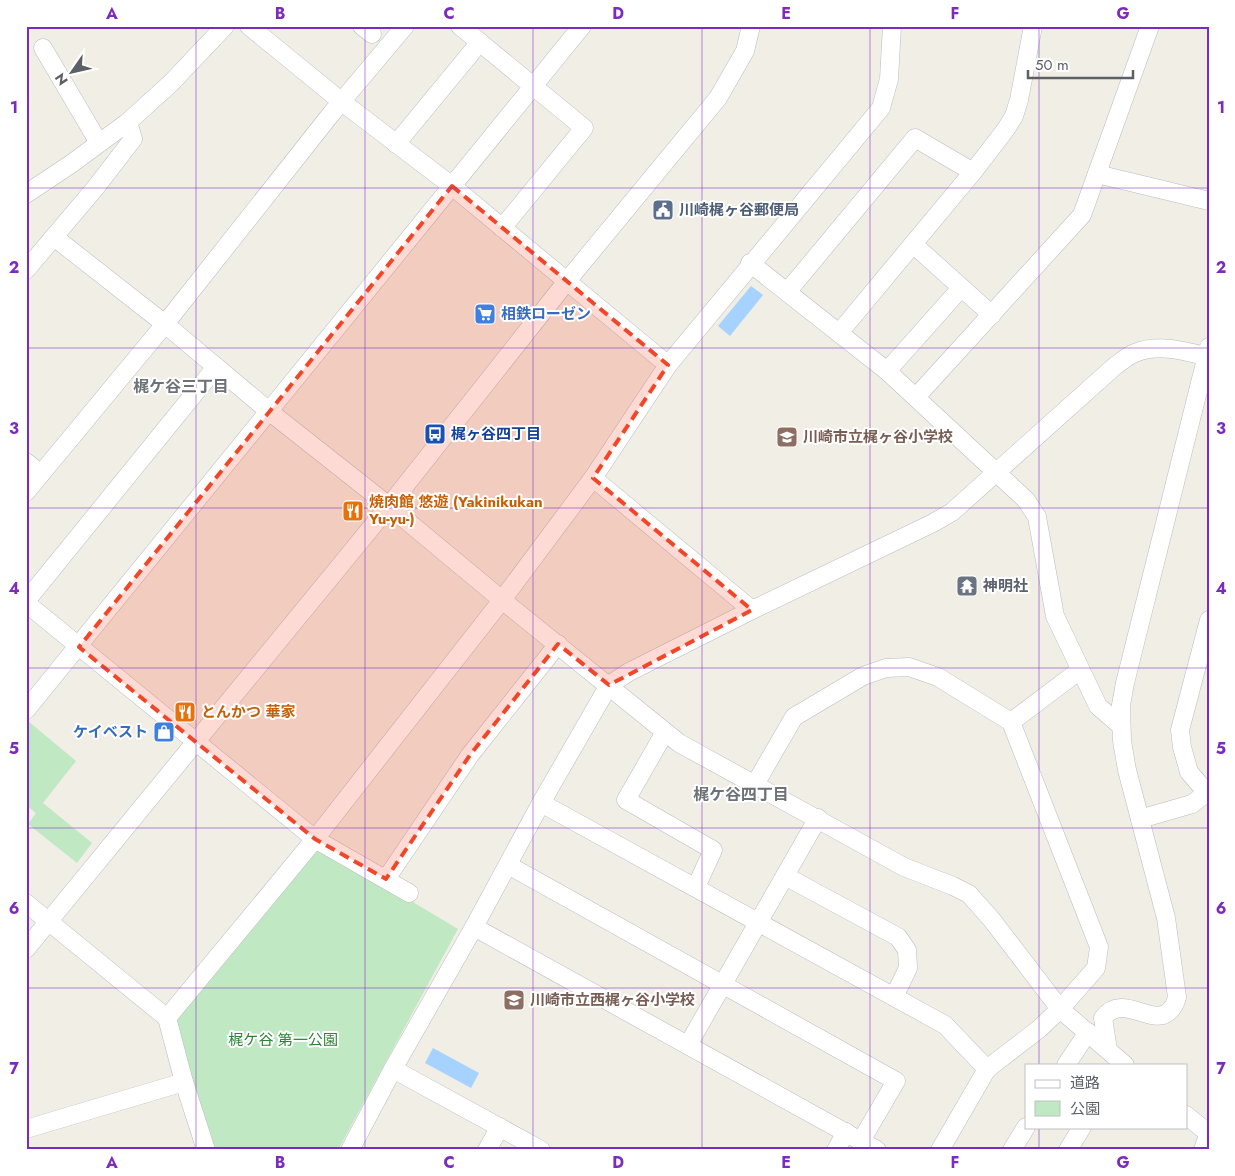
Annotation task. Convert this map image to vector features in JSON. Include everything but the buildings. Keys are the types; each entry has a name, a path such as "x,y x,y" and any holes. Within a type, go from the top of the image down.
{"street":[{"path":"26,194 128,122 171,83 226,26"},
{"path":"249,26 342,102 452,186 668,365"},
{"path":"26,492 165,324 405,26"},
{"path":"460,26 584,128 502,228"},
{"path":"26,710 582,26"},
{"path":"26,949 389,506 567,281 718,98 745,51 751,26"},
{"path":"167,1018 315,838 502,600 593,478 668,365 881,108 889,79 892,26"},
{"path":"839,333 974,172 1006,129 1014,116 1019,100 1033,26"},
{"path":"916,397 1082,215 1150,26"},
{"path":"396,144 480,42"},
{"path":"43,48 99,143"},
{"path":"26,270 96,187 133,139 128,122"},
{"path":"787,292 915,138 974,172"},
{"path":"1097,174 1209,201"},
{"path":"54,237 165,324 270,412 389,506 679,743 904,867 969,894 992,920 1060,1009 1122,1064"},
{"path":"913,244 992,315"},
{"path":"750,264 887,371 1026,500 1037,517 1042,536 1055,616 1098,706 1121,726"},
{"path":"887,371 961,288"},
{"path":"350,1150 393,1069 609,685 629,672 952,512 1115,366 1133,354 1151,348 1208,354 1125,682 1121,705 1122,741 1166,918 1177,997 1172,1009 1164,1014 1153,1016 1122,1007 1108,1012 1104,1018 1108,1050"},
{"path":"216,367 26,602 315,838 409,893"},
{"path":"26,462 41,474"},
{"path":"593,478 752,610"},
{"path":"1140,819 1192,804 1208,792 1189,772 1182,747 1180,730 1209,620"},
{"path":"386,879 470,755 558,644"},
{"path":"754,786 794,717 863,676 886,668 909,668 938,677 1011,722 1099,948 1096,968 1060,1009 1039,1029 987,1070 940,1150"},
{"path":"1011,722 1080,670"},
{"path":"665,732 626,800 713,850 696,886"},
{"path":"542,803 946,1025 987,1070"},
{"path":"688,1045 818,818"},
{"path":"508,865 896,1081 853,1136 836,1150"},
{"path":"784,876 898,937 907,950 908,968 894,997"},
{"path":"26,903 167,1018 184,1082 206,1150"},
{"path":"474,927 878,1150"},
{"path":"1067,1064 1088,1032"},
{"path":"393,1069 541,1150"},
{"path":"26,1129 184,1082"},
{"path":"1188,1117 1208,1133 1202,1150"},
{"path":"487,1150 500,1127"},
{"path":"1012,1150 1025,1128"},
{"path":"1068,1150 1081,1128"}],"highlighted area":[{"path":"452,186 668,365 593,478 752,610 609,685 558,644 470,755 386,879 315,839 79,647"}],"green space":[{"path":"28,721 76,761 43,803 92,843 77,863 28,824 36,813 26,805 26,724"},
{"name":"梶ケ谷 第一公園","path":"324,849 458,929 338,1150 213,1150 167,1018 313,851"}],"water":[{"path":"751,286 763,295 730,336 718,326"},
{"path":"433,1048 479,1073 471,1088 425,1063"}],"place":[{"name":"川崎梶ヶ谷郵便局","path":"663,210"},
{"name":"相鉄ローゼン","path":"485,314"},
{"name":"梶ヶ谷四丁目","path":"435,434"},
{"name":"川崎市立梶ヶ谷小学校","path":"787,437"},
{"name":"焼肉館 悠遊 (Yakinikukan Yu-yu-)","path":"353,511"},
{"name":"神明社","path":"967,586"},
{"name":"とんかつ 華家","path":"185,712"},
{"name":"ケイベスト","path":"164,732"},
{"name":"川崎市立西梶ヶ谷小学校","path":"514,1000"}],"district":[{"name":"梶ケ谷三丁目","path":"181,386"},
{"name":"梶ケ谷四丁目","path":"741,794"}]}
